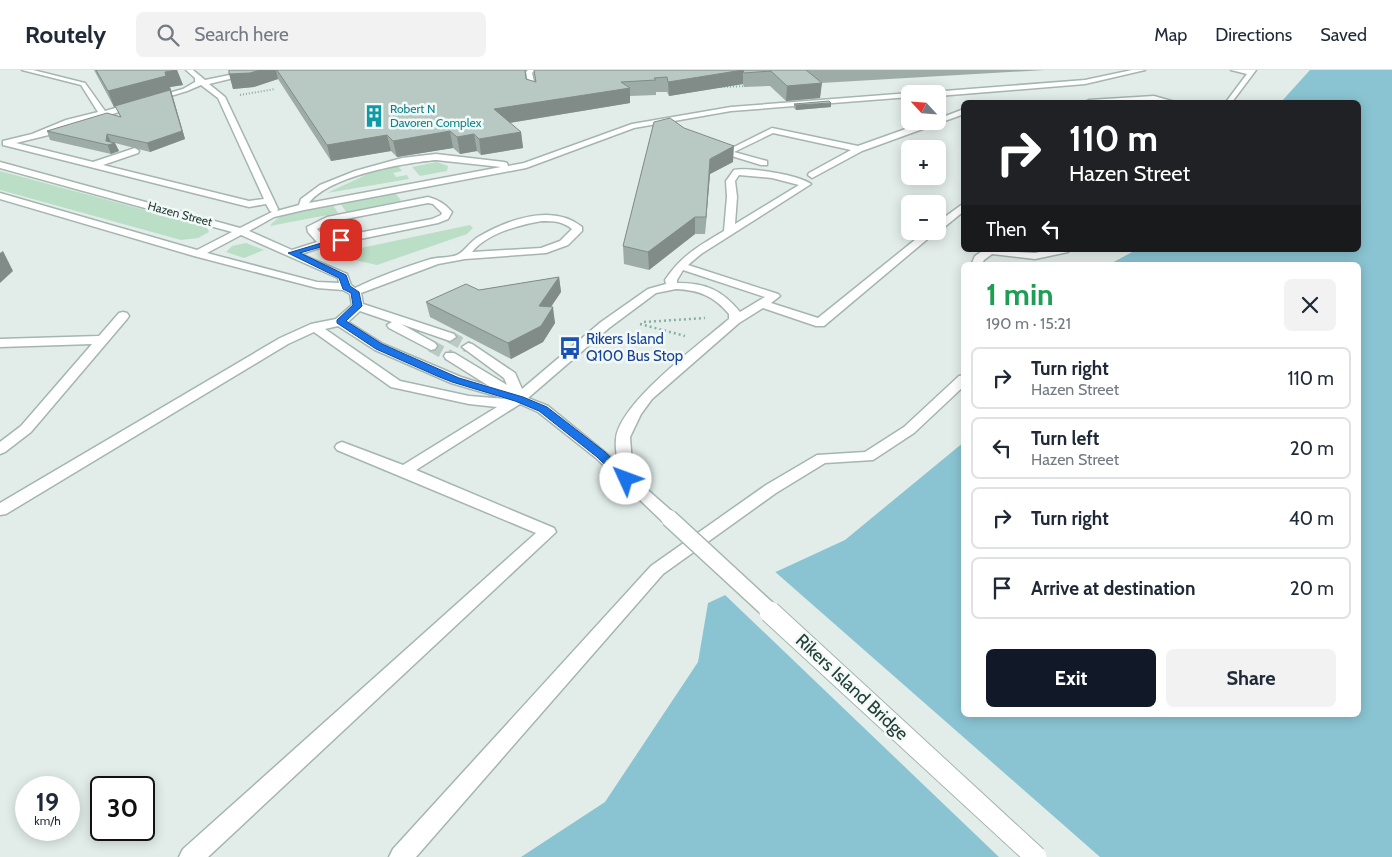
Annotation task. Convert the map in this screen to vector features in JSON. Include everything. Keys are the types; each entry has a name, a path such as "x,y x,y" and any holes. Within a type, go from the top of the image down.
{"street":[{"path":"25,70 81,80 103,114"},
{"path":"189,70 222,98 275,214"},
{"path":"3,144 90,116 172,94 201,81 262,70"},
{"path":"532,70 529,72 534,92"},
{"path":"946,93 1086,82 1142,70"},
{"path":"1234,70 1252,71"},
{"path":"1230,100 1252,71"},
{"path":"172,94 215,92"},
{"path":"198,254 275,214 526,165 632,126 732,109 901,96"},
{"path":"1122,100 1154,98 1162,100"},
{"path":"946,118 961,112"},
{"path":"764,162 726,153 772,130 859,149"},
{"path":"812,175 859,149 912,130"},
{"path":"3,144 249,204 269,202"},
{"path":"48,178 138,151 121,147"},
{"path":"304,207 304,201 323,188 378,166 423,157 513,168"},
{"path":"456,178 466,161"},
{"name":"Hazen Street","path":"0,164 241,231 343,276 358,306"},
{"path":"672,287 671,280 680,266 697,252 806,184 787,178 738,172 730,181 732,197 729,231"},
{"path":"0,196 198,254 316,285 350,290 439,260 462,256 542,252 564,243 578,229 573,223 558,218 540,218 520,222 472,245 462,256"},
{"path":"292,253 324,243 435,221 444,217 447,212 436,202 428,200 327,220 312,227 312,230 324,243"},
{"path":"946,221 961,208"},
{"path":"764,304 820,323 921,240"},
{"path":"977,262 978,258 988,252"},
{"path":"1022,252 1035,256 1054,252"},
{"path":"626,479 623,438 634,414 647,396 735,320 764,304 774,296 680,266"},
{"path":"404,471 515,402 605,325 652,291 659,288 672,287 702,289 716,295 735,314 735,320"},
{"path":"0,510 284,341 315,327 340,322 358,306"},
{"path":"358,306 450,337"},
{"path":"358,306 431,346"},
{"path":"0,449 26,429 123,316"},
{"path":"340,322 379,346 440,374 515,402 543,409 601,455 626,479"},
{"path":"315,327 396,384 469,400 515,402"},
{"path":"0,343 102,340"},
{"path":"468,347 510,376 515,402"},
{"path":"450,356 483,375 515,402"},
{"path":"401,857 657,570 770,489 822,458 868,457 909,430 961,382"},
{"path":"191,857 548,532 342,447"},
{"name":"Rikers Island Bridge","path":"626,479 1036,857"}],"path":[{"path":"731,83 734,87"},
{"path":"716,88 753,86"},
{"path":"222,98 275,89"},
{"path":"709,342 637,323 711,317 735,320"}],"green space":[{"path":"437,162 448,166 447,171 420,176 412,167"},
{"path":"398,166 402,171 393,173 396,177 407,175 409,179 327,193 370,173"},
{"path":"0,171 186,221 207,228 209,232 198,238 181,240 0,190"},
{"path":"395,193 400,201 346,212 341,204"},
{"path":"333,205 338,213 270,226 275,220 290,213"},
{"path":"470,225 473,228 467,234 377,265 345,258 342,252"},
{"path":"246,243 264,250 244,258 226,252 232,246"}],"water":[{"path":"1310,70 1392,70 1392,857 521,857 605,802 698,662 708,603 845,540 961,444 961,717 1361,717 1361,262 1114,262 1132,252 1361,252 1361,100 1283,100"}],"pier":[{"path":"773,570 1100,857 999,857 723,593"}],"building":[{"path":"96,70 177,70 165,72 166,76 108,91"},
{"path":"229,70 260,70 250,73 229,74"},
{"name":"Robert N Davoren Complex","path":"277,70 525,70 526,79 536,82 534,70 743,70 668,82 667,77 654,78 656,80 621,82 630,88 494,109 521,132 479,139 474,134 457,137 450,131 393,141 387,135 327,145"},
{"path":"743,70 806,70 822,83 787,86 771,71 744,73"},
{"path":"170,90 182,131 147,143 107,134 106,141 115,143 108,145 47,131 107,113 121,117 115,106"},
{"path":"829,101 831,103 794,104"},
{"path":"670,118 684,128 734,146 710,159 706,217 695,217 648,252 623,246 654,122"},
{"path":"559,277 539,306 553,307 541,326 508,343 426,302 466,284 479,290"}],"tunnel":[{"path":"450,337 468,347"},
{"path":"431,346 450,356"}],"place":[{"name":"Robert N Davoren Complex","path":"374,116"},
{"name":"Rikers Island Q100 Bus Stop","path":"570,348"}],"route":[{"path":"341,240 292,253 343,276 346,287 354,292 358,306 340,322 379,346 440,374 519,399 543,409 601,455 626,479"}]}
